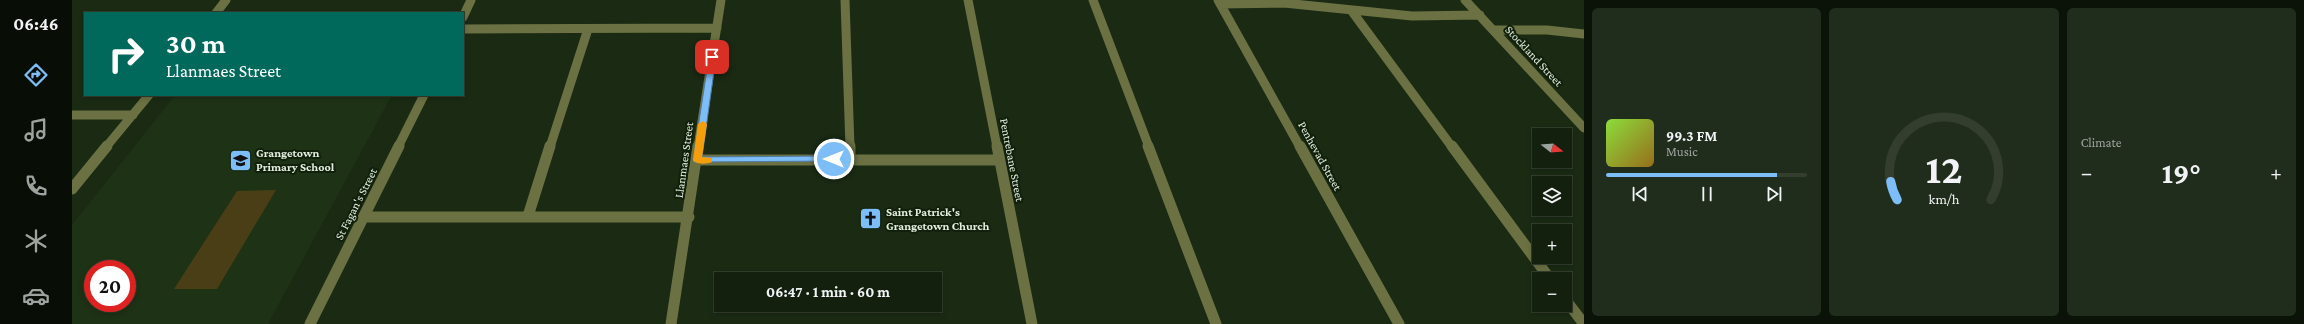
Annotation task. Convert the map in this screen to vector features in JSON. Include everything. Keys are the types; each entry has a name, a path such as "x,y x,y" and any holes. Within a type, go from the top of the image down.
{"street":[{"path":"217,12 226,0"},
{"path":"464,15 471,0"},
{"name":"Llanmaes Street","path":"671,324 722,0"},
{"path":"845,0 850,159"},
{"name":"Pentrebane Street","path":"968,0 1032,324"},
{"path":"1093,0 1216,324"},
{"name":"Stockland Street","path":"1465,0 1584,128"},
{"path":"1219,2 1284,3 1412,16 1480,15"},
{"name":"Penhevad Street","path":"1219,2 1399,324"},
{"path":"1350,10 1545,272"},
{"path":"464,29 717,28"},
{"path":"528,216 588,29"},
{"path":"1494,30 1547,30 1584,34"},
{"path":"72,188 148,96"},
{"name":"St Fagan's Street","path":"310,324 424,96"},
{"path":"72,115 133,114"},
{"path":"697,160 999,160"},
{"path":"364,217 689,216"},
{"path":"1572,308 1584,324"}],"shaded area":[{"name":"Grangetown Primary School","path":"174,96 391,96 268,324 72,324 72,225"},
{"path":"276,190 217,289 174,289 237,191"}],"slow traffic":[{"path":"703,124 697,160 709,160"}],"place":[{"name":"Grangetown Primary School","path":"240,160"},
{"name":"Saint Patrick's Grangetown Church","path":"870,219"}],"route":[{"path":"712,57 697,160 834,159"}]}
